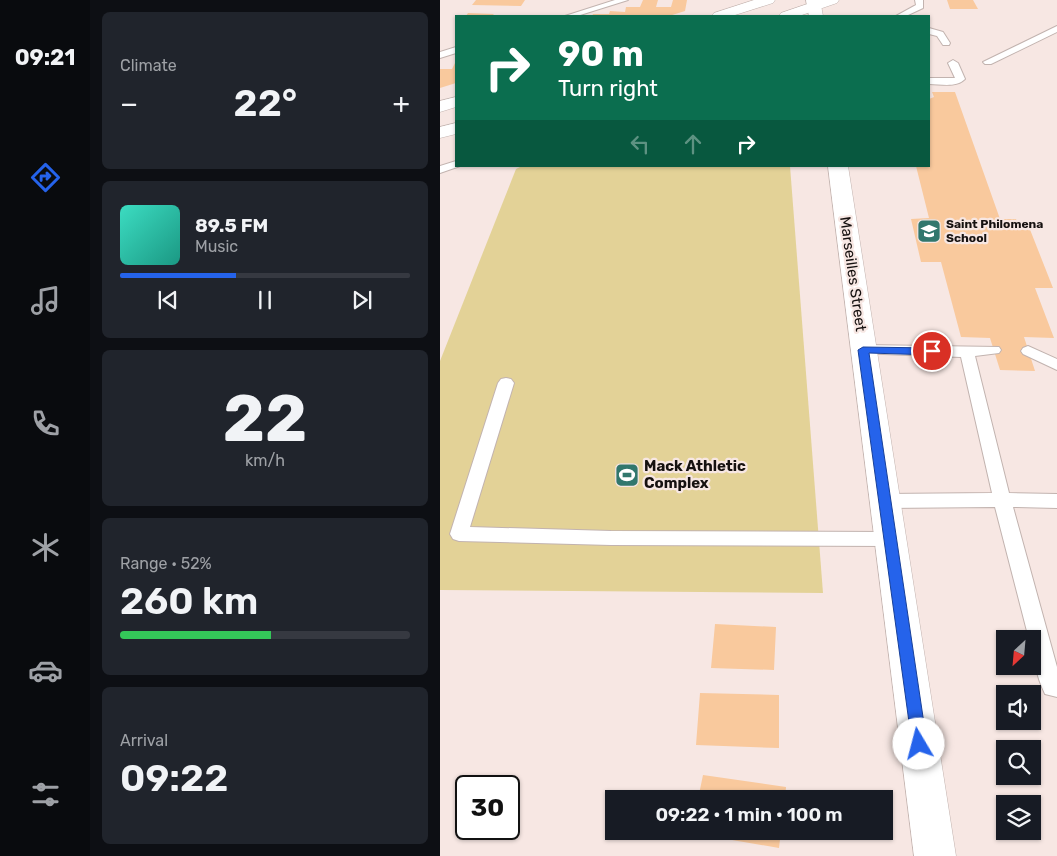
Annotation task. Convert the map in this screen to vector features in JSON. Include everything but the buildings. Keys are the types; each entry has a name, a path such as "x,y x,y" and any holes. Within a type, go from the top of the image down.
{"street":[{"path":"722,15 768,0"},
{"path":"790,15 814,8 832,0"},
{"path":"440,107 455,102"},
{"path":"440,133 455,128"},
{"name":"Marseilles Street","path":"838,167 935,856"}],"lane":[{"path":"572,15 624,0"},
{"path":"902,15 920,6 919,0"},
{"path":"988,62 1057,28"},
{"path":"930,31 940,34 946,43"},
{"path":"440,55 455,50"},
{"path":"930,82 956,82 960,79 953,63"},
{"path":"440,170 455,164"},
{"path":"863,350 967,352 994,350"},
{"path":"1028,351 1057,365"},
{"path":"967,352 1002,500 1052,687 1057,687"},
{"path":"506,383 459,534 610,538 890,539"},
{"path":"885,501 1057,500"}],"shaded area":[{"name":"Mack Athletic Complex","path":"520,167 790,167 823,593 440,590 440,361 516,169"}],"place":[{"name":"Saint Philomena School","path":"929,231"},
{"name":"Mack Athletic Complex","path":"627,475"}],"route":[{"path":"919,744 863,350 932,351"}]}
